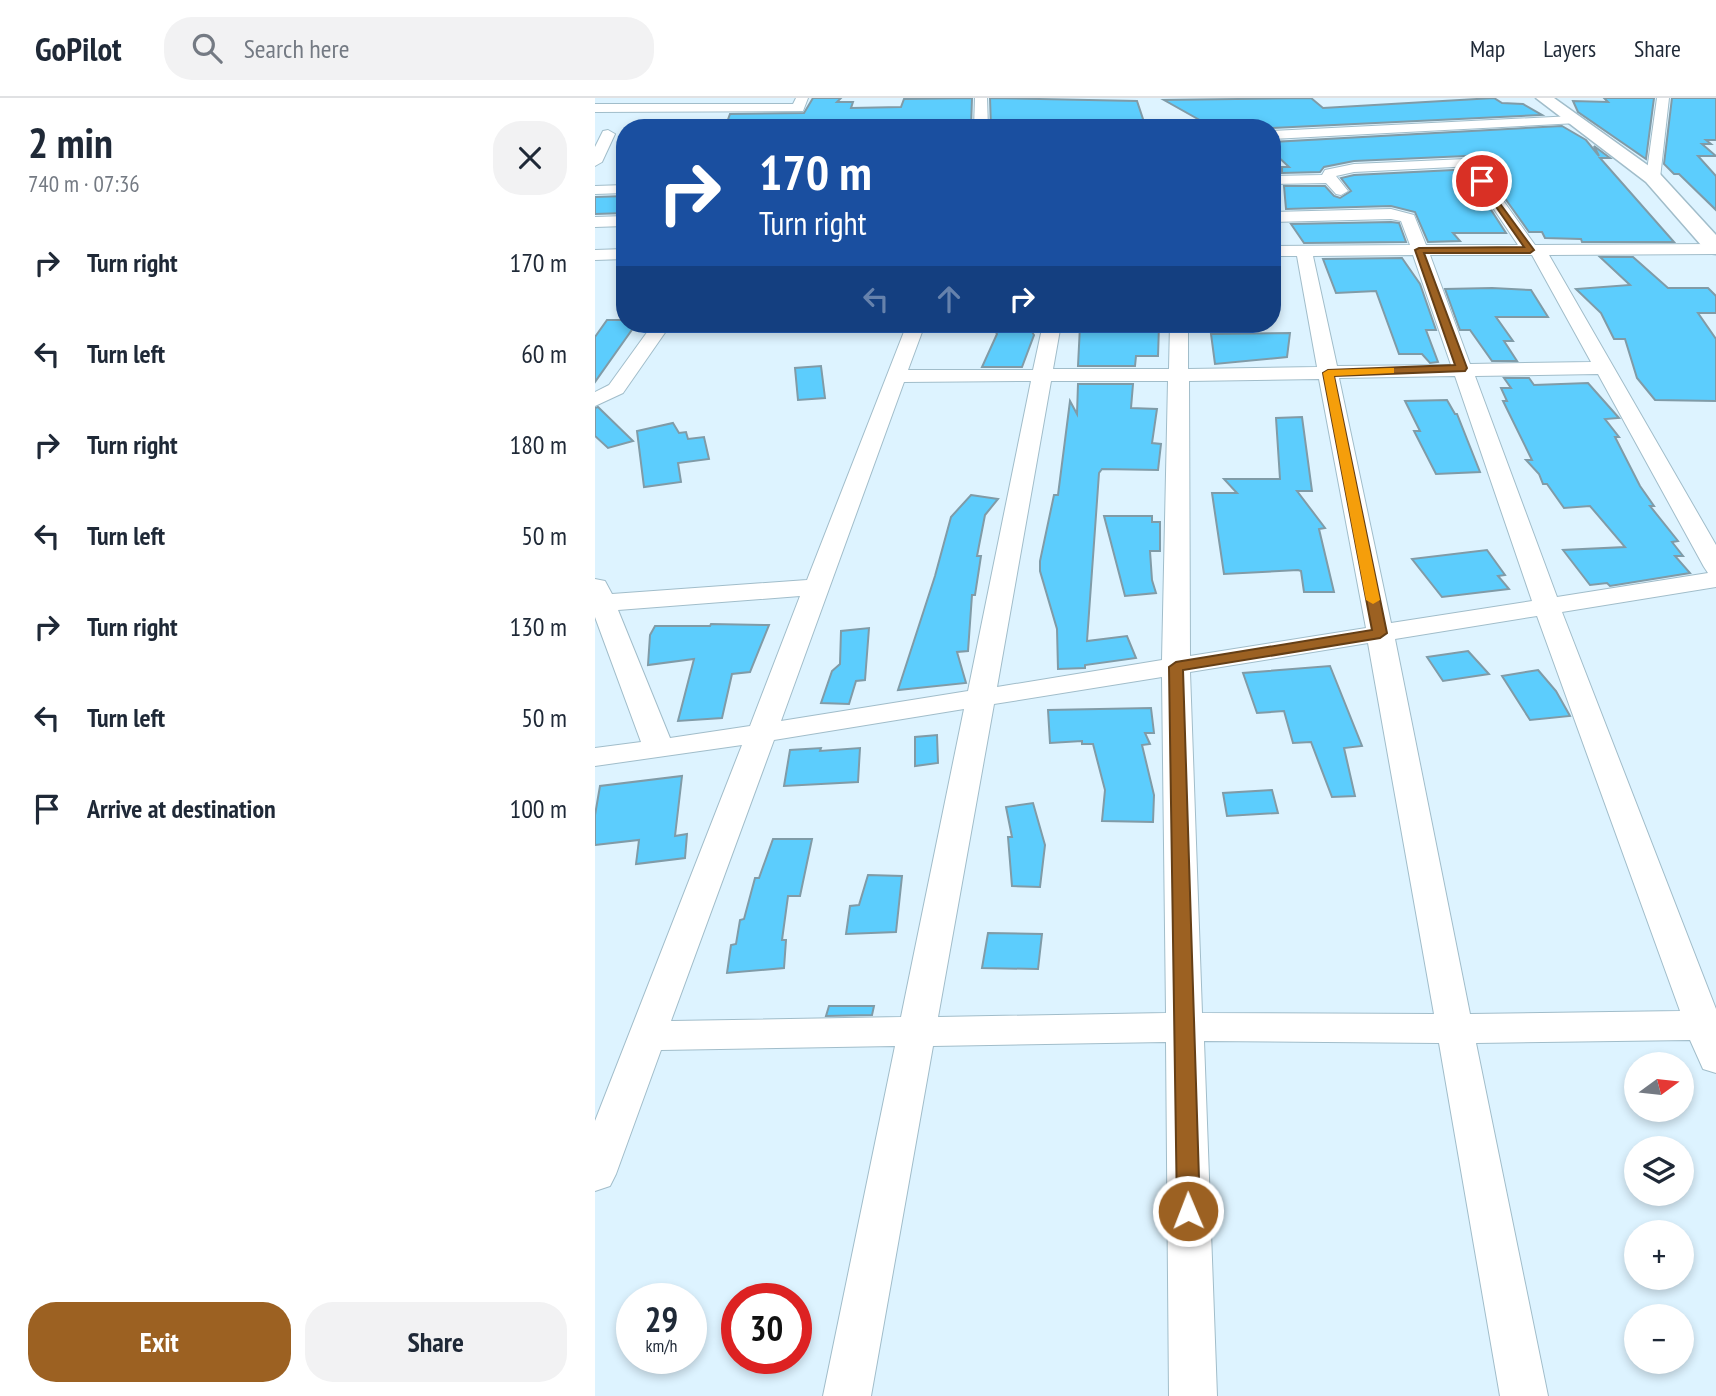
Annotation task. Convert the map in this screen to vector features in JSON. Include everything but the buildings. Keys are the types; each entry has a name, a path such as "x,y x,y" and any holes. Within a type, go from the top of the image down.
{"main road":[{"path":"1543,98 1653,178 1707,229 1716,248"}],"street":[{"path":"981,98 981,119"},
{"path":"1653,178 1663,98"},
{"path":"595,108 798,108"},
{"path":"1281,135 1573,120"},
{"path":"602,134 595,161 615,161"},
{"path":"1328,179 1330,173 1354,167 1488,162"},
{"path":"1281,180 1328,179 1335,182 1358,215"},
{"path":"1482,181 1534,250 1716,567"},
{"path":"595,190 616,189"},
{"path":"647,1036 1184,1027 1712,1036 1547,606 1408,218 1404,215 1281,217"},
{"path":"595,222 616,221"},
{"path":"1281,251 1716,248"},
{"path":"1304,251 1380,633 1524,1396"},
{"path":"595,255 616,254"},
{"path":"595,400 616,389 656,333"},
{"path":"595,1174 913,333"},
{"path":"848,1396 1050,333"},
{"path":"1179,333 1176,667 1193,1396"},
{"path":"896,376 1178,375 1462,368 1604,368"},
{"path":"595,757 760,734 1716,579"},
{"path":"659,749 599,593 816,587"}],"slow traffic":[{"path":"1373,600 1328,373 1390,371"}],"route":[{"path":"1188,1211 1176,667 1380,633 1328,373 1462,368 1419,250 1530,250 1482,181"}]}
